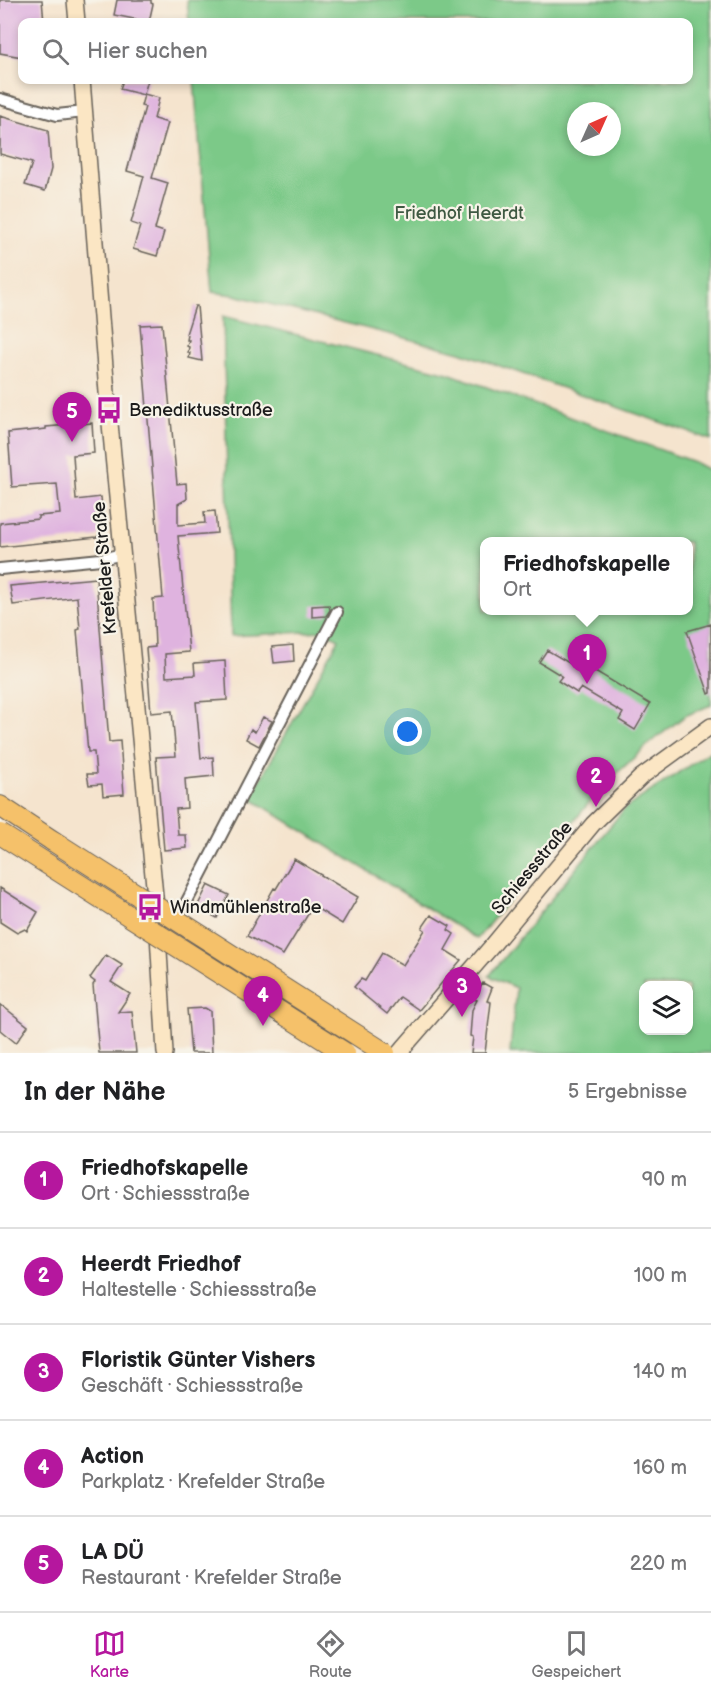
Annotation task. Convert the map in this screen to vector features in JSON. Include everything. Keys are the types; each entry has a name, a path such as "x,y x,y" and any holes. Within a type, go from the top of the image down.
{"highway":[{"path":"0,806 385,1053"},
{"path":"0,834 345,1053"}],"main road":[{"path":"75,0 77,18"},
{"name":"Krefelder Straße","path":"82,84 108,402 157,916 165,1053"},
{"name":"Schiessstraße","path":"399,1053 593,824 641,777 711,726"}],"street":[{"path":"0,99 57,114 85,112"},
{"path":"0,569 101,559 123,554"},
{"path":"157,916 173,914 185,905 337,612"}],"green space":[{"name":"Friedhof Heerdt","path":"187,0 711,0 711,440 460,352 234,295 212,292 194,84 693,84 693,18 189,18"},
{"path":"223,316 448,373 694,462 711,471 711,705 685,716 650,743 602,787 477,939 250,798 339,639 323,631 231,636"},
{"path":"711,751 711,1053 510,1053 516,988 489,976 624,809"}],"building":[{"path":"0,0 42,0 44,18 18,18 18,56 0,53"},
{"path":"117,0 151,0 153,4 150,18 114,15"},
{"path":"122,84 147,84 144,94 159,98 154,119 168,123 152,178 168,183 155,229 164,232 157,256 133,249 140,226 131,223 144,176 127,171 145,107 141,106 144,95 120,89"},
{"path":"0,116 48,130 51,169 45,191 25,185 32,163 0,154"},
{"path":"195,306 197,306 202,361 189,358 189,347 187,346 189,340 186,334"},
{"path":"162,324 177,484 186,483 187,499 178,504 178,525 205,523 204,512 215,511 217,533 178,536 189,652 165,654 166,677 195,675 194,663 225,661 227,700 196,702 201,758 213,757 214,776 185,779 187,808 176,809 178,835 186,835 187,848 164,850 156,757 176,756 172,711 151,713 146,648 155,647 153,599 163,598 140,325"},
{"path":"92,423 94,453 73,455 76,500 101,497 104,529 97,537 0,547 0,523 60,514 57,484 12,487 8,433"},
{"path":"96,578 109,742 120,741 124,794 103,796 102,784 89,785 87,774 96,774 94,752 88,752 77,630 80,629 77,597 13,605 10,586"},
{"path":"329,605 330,610 326,616 312,617 312,606"},
{"path":"711,624 711,693 709,694 687,631"},
{"path":"584,639 603,650 600,656 602,658 595,671 650,704 635,730 619,720 623,713 581,688 577,693 558,681 562,676 539,662 547,650 569,663"},
{"path":"293,645 294,661 274,663 272,647"},
{"path":"263,717 272,721 259,746 246,739 251,729 255,732"},
{"path":"294,859 358,897 342,924 313,906 283,955 247,936 274,888 276,889"},
{"path":"208,885 229,895 217,918 197,907"},
{"path":"0,888 38,912 27,931 25,929 17,933 0,922"},
{"path":"431,915 450,926 448,930 454,934 445,950 461,960 419,1010 400,997 387,1014 354,987 361,979 365,981 382,953 403,965 425,930 422,928"},
{"path":"106,955 122,965 111,982 130,994 118,1012 132,1011 136,1053 99,1053 93,985 95,982 90,978"},
{"path":"483,983 492,988 487,1001 491,1002 485,1053 471,1053 472,1010 477,1000 474,999 476,995 474,994"},
{"path":"0,1004 28,1026 16,1043 0,1030"},
{"path":"205,1008 210,1011 212,1053 191,1053 187,1009"}],"place":[{"name":"Benediktusstraße","path":"109,410"},
{"name":"LA DÜ","path":"72,442"},
{"name":"Friedhofskapelle","path":"587,684"},
{"name":"Heerdt Friedhof","path":"596,807"},
{"name":"Windmühlenstraße","path":"150,907"},
{"name":"Floristik Günter Vishers","path":"462,1017"},
{"name":"Action","path":"263,1026"}]}
